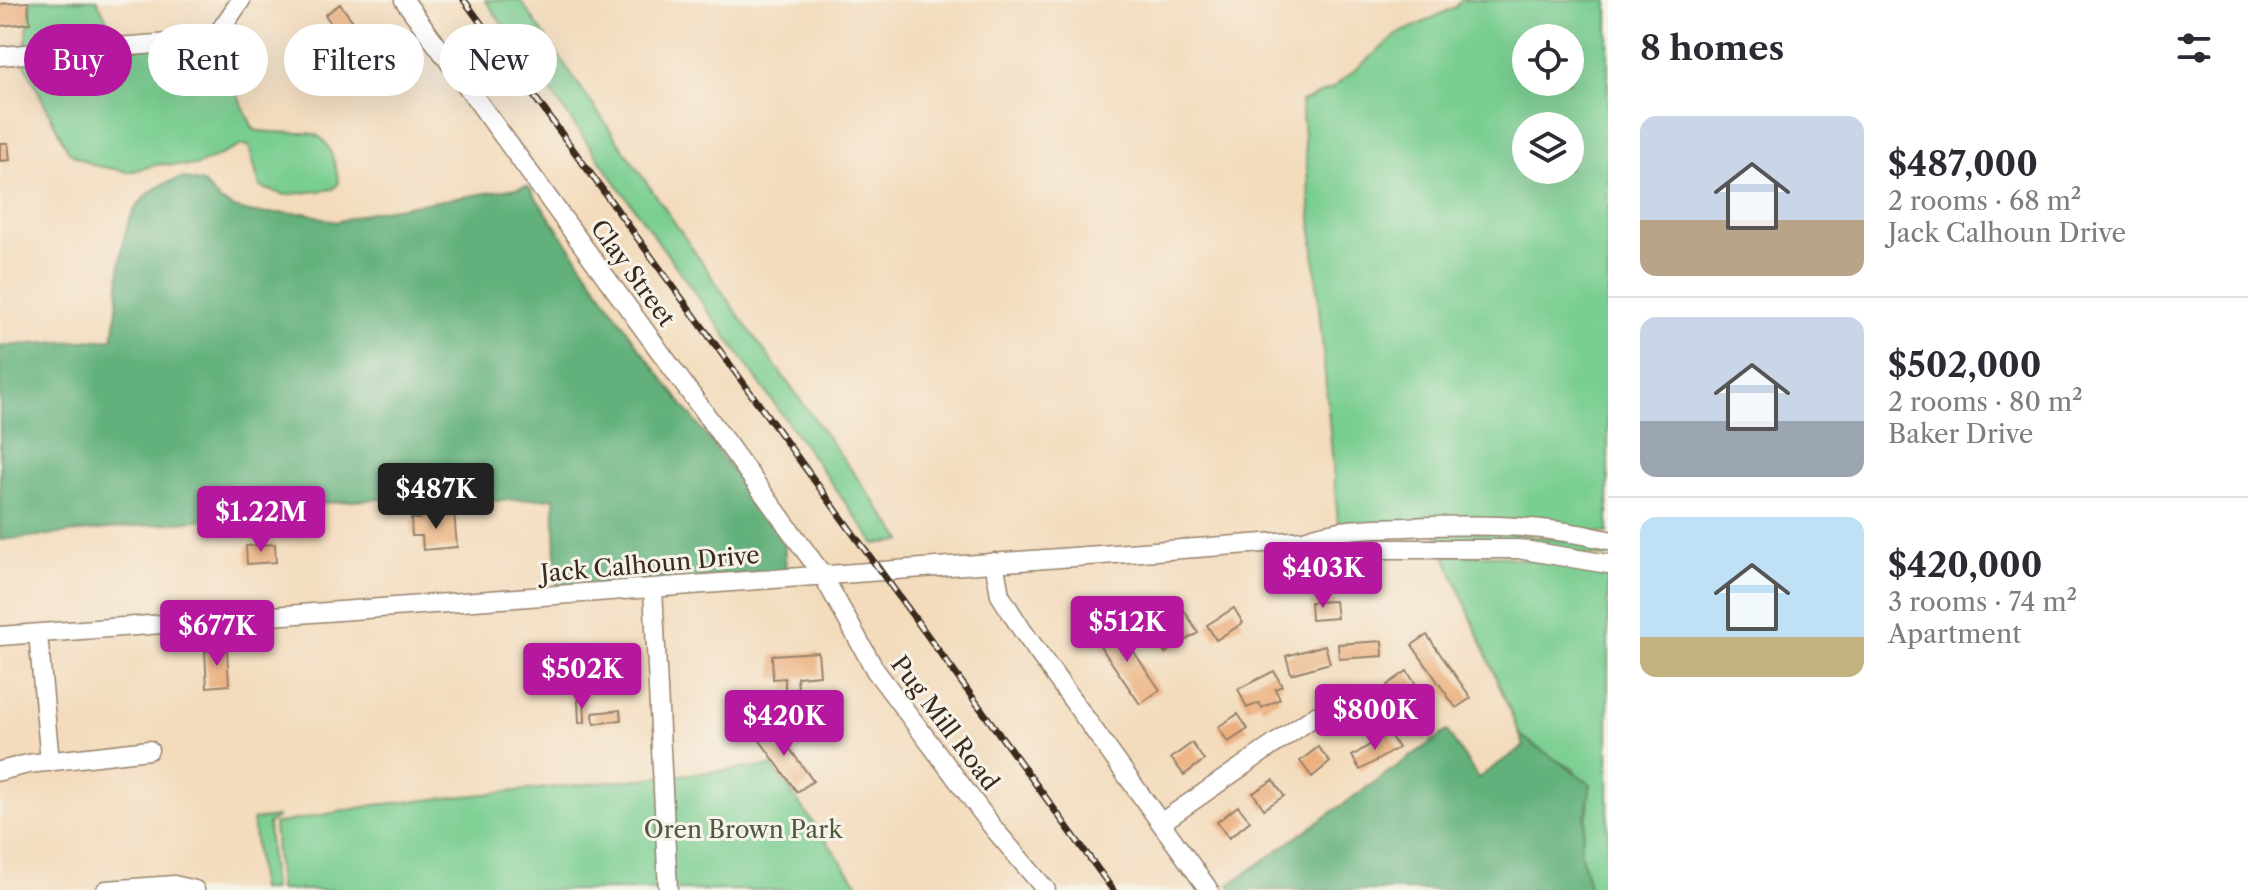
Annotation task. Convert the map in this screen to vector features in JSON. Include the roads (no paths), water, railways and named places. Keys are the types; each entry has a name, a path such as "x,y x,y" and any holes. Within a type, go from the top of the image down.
{"street":[{"path":"0,56 196,41 219,32 241,0"},
{"name":"Clay Street","path":"404,0 822,574"},
{"name":"Jack Calhoun Drive","path":"0,636 1304,540 1333,530 1470,524 1549,529 1608,540"},
{"name":"Jack Calhoun Drive","path":"1304,540 1335,549 1518,549 1608,564"},
{"path":"994,562 1000,595 1022,630 1209,890"},
{"name":"Pug Mill Road","path":"822,574 875,670 995,830 1046,890"},
{"path":"653,588 668,890"},
{"path":"38,634 50,762"},
{"path":"1162,822 1315,716 1349,712"},
{"path":"0,771 149,750"},
{"path":"106,890 174,885 194,889"}],"railway":[{"path":"464,0 1113,890"}],"park label":[{"name":"Oren Brown Park","path":"743,829"}]}
